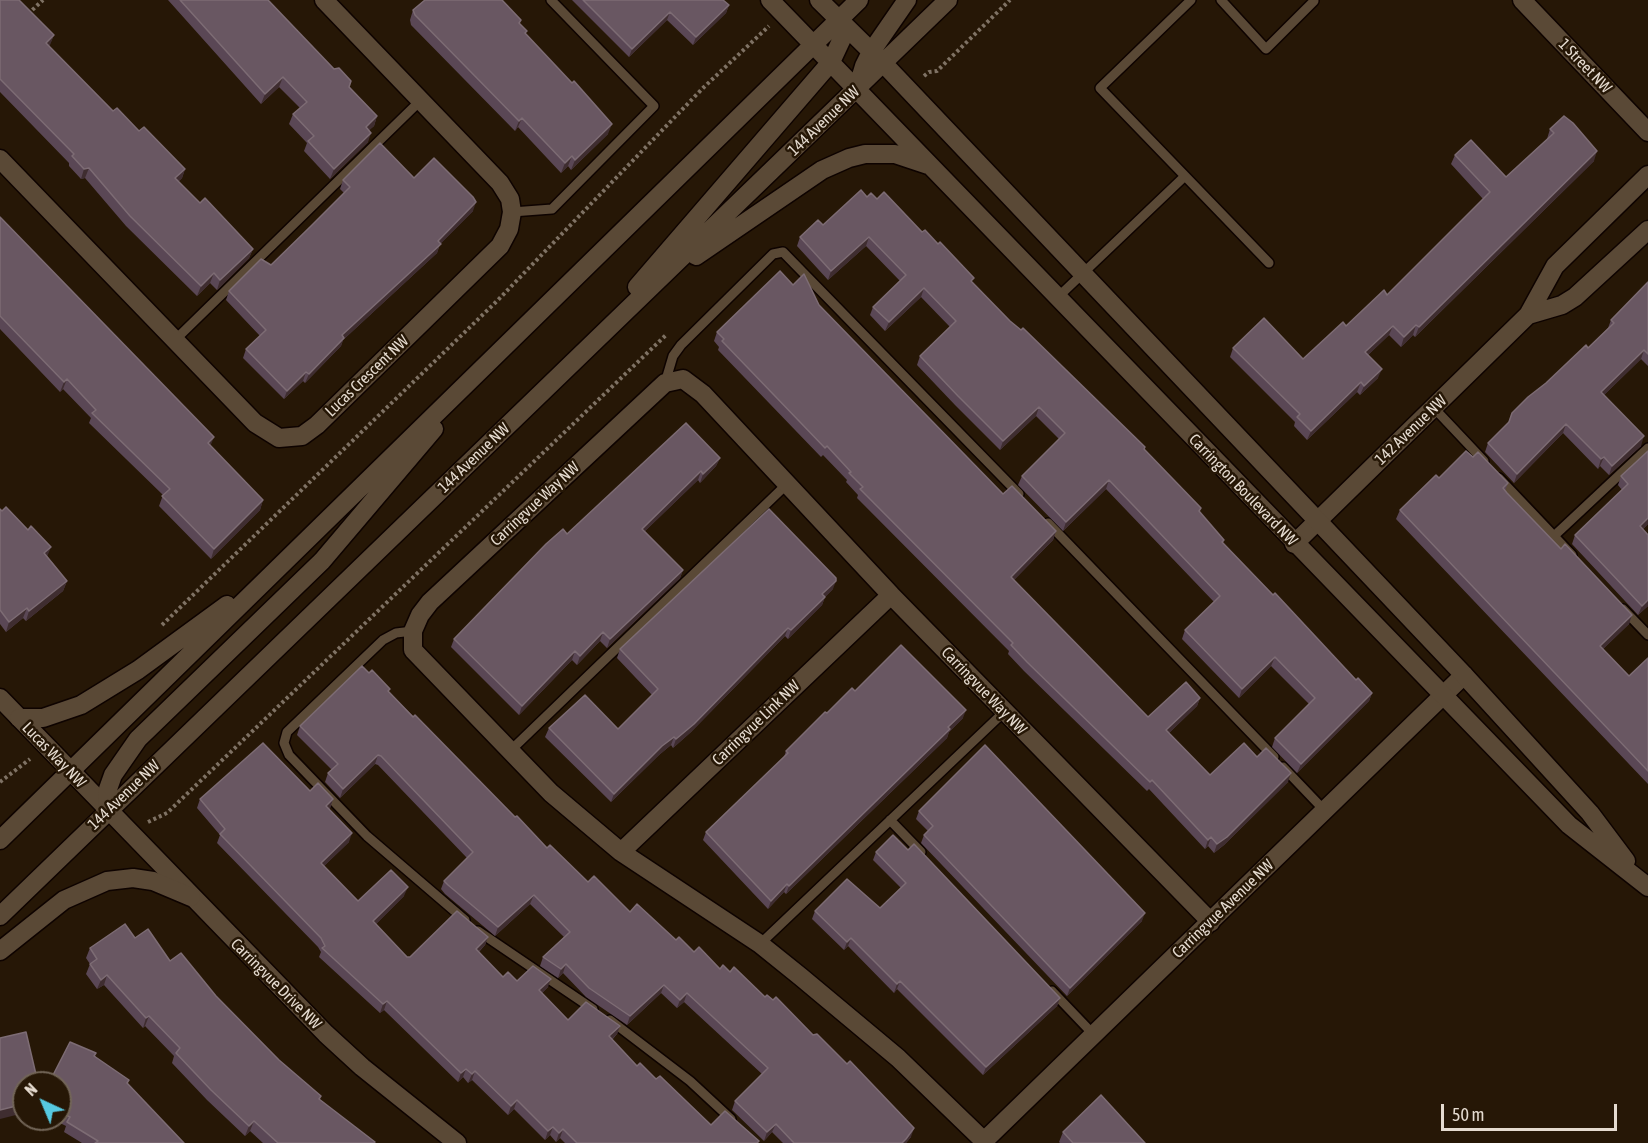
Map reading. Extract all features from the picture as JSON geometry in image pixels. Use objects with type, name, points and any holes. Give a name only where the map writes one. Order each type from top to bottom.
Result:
[{"type":"street","points":[[324,0],[500,183],[510,199],[512,212]]},
{"type":"street","name":"Carrington Boulevard NW","points":[[770,0],[934,167],[1294,544],[1569,825],[1644,883]]},
{"type":"street","name":"Carrington Boulevard NW","points":[[819,0],[878,58],[1464,675],[1590,813],[1644,883]]},
{"type":"street","points":[[0,840],[859,0]]},
{"type":"street","points":[[878,58],[907,0]]},
{"type":"street","name":"144 Avenue NW","points":[[0,916],[857,89],[878,58],[948,0]]},
{"type":"street","name":"1 Street NW","points":[[1522,0],[1648,132]]},
{"type":"street","points":[[563,372],[831,62],[846,30],[838,20]]},
{"type":"street","points":[[652,286],[822,170],[849,158],[865,154],[895,154],[934,167]]},
{"type":"street","name":"Lucas Crescent NW","points":[[0,159],[255,423],[279,438],[302,436],[317,425],[500,246],[509,229],[512,212]]},
{"type":"street","name":"142 Avenue NW","points":[[1294,544],[1528,315],[1554,266],[1648,175]]},
{"type":"street","name":"142 Avenue NW","points":[[1528,315],[1562,305],[1575,297],[1648,230]]},
{"type":"street","points":[[107,811],[108,789],[113,774],[138,739],[322,561],[404,467],[480,371]]},
{"type":"street","name":"Carringvue Way NW","points":[[413,631],[420,615],[430,602],[665,382],[683,379],[695,386],[891,595],[1211,922]]},
{"type":"street","points":[[19,718],[43,718],[63,713],[87,702],[138,670],[278,569]]},
{"type":"street","name":"Carringvue Link NW","points":[[621,852],[891,595]]},
{"type":"street","points":[[413,631],[411,642],[418,657],[508,752],[559,801],[621,852],[760,944],[898,1058],[984,1142]]},
{"type":"street","name":"Carringvue Avenue NW","points":[[984,1142],[1464,675]]},
{"type":"street","name":"Lucas Way NW","points":[[0,698],[107,811]]},
{"type":"street","name":"Carringvue Drive NW","points":[[107,811],[326,1034],[379,1081],[457,1143]]},
{"type":"street","points":[[0,951],[64,900],[93,885],[107,881],[133,878],[153,880],[191,897]]},
{"type":"lane","points":[[512,212],[552,209],[654,106],[551,0]]},
{"type":"lane","points":[[1191,0],[1100,88],[1269,263]]},
{"type":"lane","points":[[1221,0],[1266,49],[1314,0]]},
{"type":"lane","points":[[175,340],[420,101]]},
{"type":"lane","points":[[1058,297],[1185,176]]},
{"type":"lane","points":[[665,382],[673,356],[681,345],[772,254],[783,252],[1029,504]]},
{"type":"lane","points":[[1434,408],[1578,560]]},
{"type":"lane","points":[[1554,536],[1648,448]]},
{"type":"lane","points":[[508,752],[788,484]]},
{"type":"lane","points":[[1037,512],[1325,811]]},
{"type":"lane","points":[[1617,602],[1648,635]]},
{"type":"lane","points":[[413,631],[396,633],[383,640],[287,732],[284,743],[289,755],[367,836],[485,937],[639,1041],[690,1081],[741,1128]]},
{"type":"lane","points":[[760,944],[1004,712]]},
{"type":"lane","points":[[890,820],[931,863]]},
{"type":"lane","points":[[1045,983],[1094,1035]]},
{"type":"path","points":[[26,17],[43,0]]},
{"type":"path","points":[[929,72],[937,71],[1010,0]]},
{"type":"path","points":[[160,627],[498,300],[703,88],[769,26]]},
{"type":"path","points":[[133,837],[154,817],[166,813],[670,331]]},
{"type":"path","points":[[0,782],[46,747]]},
{"type":"building","points":[[0,0],[19,0],[54,35],[46,43],[113,111],[117,108],[139,131],[144,127],[185,169],[175,178],[200,203],[205,198],[253,249],[220,280],[214,273],[201,286],[130,216],[89,168],[84,169],[72,156],[74,154],[0,79]]},
{"type":"building","points":[[180,0],[268,0],[334,69],[339,68],[351,81],[349,87],[377,116],[366,127],[371,133],[334,169],[308,141],[314,136],[293,114],[307,102],[283,77],[265,94]]},
{"type":"building","points":[[425,0],[502,0],[521,20],[519,23],[527,31],[525,33],[572,83],[574,81],[612,124],[575,160],[572,156],[565,163],[522,118],[519,121],[415,15],[413,10]]},
{"type":"building","points":[[583,0],[723,0],[729,5],[696,37],[670,12],[632,49]]},
{"type":"building","points":[[1564,116],[1597,151],[1419,327],[1416,325],[1404,337],[1393,326],[1365,352],[1382,369],[1364,386],[1361,382],[1311,431],[1297,417],[1300,414],[1233,348],[1264,318],[1303,359],[1343,322],[1346,326],[1384,290],[1387,295],[1490,192],[1455,155],[1471,140],[1506,177],[1554,133],[1550,129]]},
{"type":"building","points":[[380,143],[414,178],[434,158],[476,202],[438,241],[441,244],[342,335],[344,338],[309,374],[306,372],[287,391],[246,349],[266,330],[229,291],[261,259],[271,265],[311,226],[350,187],[343,180]]},
{"type":"building","points":[[861,190],[867,197],[871,193],[877,199],[884,192],[922,232],[925,230],[938,244],[940,242],[974,278],[971,281],[1010,321],[1021,330],[1023,328],[1145,447],[1144,449],[1201,508],[1199,511],[1224,540],[1222,542],[1273,595],[1275,593],[1356,680],[1358,678],[1372,693],[1301,764],[1275,738],[1315,698],[1275,657],[1242,689],[1185,630],[1220,596],[1109,480],[1066,522],[1022,476],[1065,433],[1039,407],[1003,441],[958,396],[920,356],[956,321],[924,288],[889,322],[873,307],[906,275],[869,237],[831,271],[800,237],[818,220],[823,225]]},
{"type":"building","points":[[0,217],[214,437],[208,443],[263,500],[214,549],[162,496],[170,489],[92,413],[96,410],[67,379],[64,382],[0,316]]},
{"type":"building","points":[[780,271],[793,285],[804,274],[819,305],[1003,494],[1012,486],[1056,531],[1011,577],[1148,717],[1186,682],[1200,698],[1166,730],[1210,775],[1244,743],[1257,757],[1266,748],[1291,773],[1227,837],[1217,844],[1211,837],[1208,840],[1152,780],[1150,782],[1027,662],[1011,645],[1013,643],[860,489],[863,487],[827,446],[825,448],[722,341],[724,339],[717,332]]},
{"type":"building","points":[[1648,282],[1648,354],[1644,350],[1601,392],[1644,436],[1612,466],[1604,457],[1601,459],[1566,424],[1517,474],[1488,443],[1509,422],[1512,413],[1528,397],[1586,345],[1588,348],[1614,323],[1611,320]]},
{"type":"building","points":[[686,423],[720,458],[703,474],[701,471],[642,529],[683,570],[610,639],[603,632],[580,656],[575,651],[522,706],[454,639],[546,544],[563,529],[567,534]]},
{"type":"building","points":[[1466,451],[1473,457],[1478,452],[1508,483],[1503,488],[1507,493],[1561,549],[1565,544],[1632,615],[1600,646],[1629,676],[1648,658],[1648,771],[1400,510],[1436,475],[1439,478]]},
{"type":"building","points":[[1648,451],[1648,518],[1640,526],[1648,535],[1648,600],[1642,606],[1575,535],[1628,484],[1621,476]]},
{"type":"building","points":[[6,507],[28,530],[31,526],[51,547],[44,553],[67,581],[29,611],[27,608],[9,622],[0,610],[0,509],[2,511]]},
{"type":"building","points":[[769,509],[836,578],[836,581],[822,594],[825,597],[791,630],[788,628],[694,724],[676,739],[674,737],[662,746],[614,794],[549,728],[585,695],[618,729],[658,689],[620,649]]},
{"type":"building","points":[[901,645],[966,710],[948,727],[950,729],[771,901],[706,832],[788,753],[786,751],[825,712],[827,713],[852,688],[855,691]]},
{"type":"building","points":[[362,666],[369,673],[372,670],[413,717],[415,715],[547,848],[550,845],[588,882],[594,876],[630,912],[637,904],[676,940],[679,937],[694,952],[699,947],[720,969],[723,965],[730,972],[734,967],[765,997],[767,995],[773,1000],[776,997],[813,1035],[817,1034],[847,1064],[850,1061],[914,1128],[906,1139],[902,1143],[794,1143],[776,1124],[767,1132],[735,1101],[768,1068],[687,993],[680,1000],[664,985],[630,1016],[589,988],[566,964],[561,969],[543,957],[570,932],[534,895],[498,927],[448,885],[444,881],[473,852],[381,756],[378,755],[343,789],[328,773],[338,764],[300,726]]},
{"type":"building","points":[[263,743],[310,791],[318,783],[333,799],[326,806],[352,833],[321,863],[358,901],[391,870],[408,887],[373,921],[407,957],[410,957],[457,911],[488,937],[476,949],[503,977],[508,972],[517,981],[533,966],[551,979],[539,990],[568,1020],[586,1002],[620,1026],[609,1036],[637,1066],[640,1063],[656,1079],[660,1076],[711,1125],[725,1111],[759,1141],[757,1143],[577,1143],[563,1129],[559,1133],[553,1127],[548,1131],[517,1100],[511,1106],[475,1071],[472,1074],[466,1069],[461,1073],[387,1001],[383,1004],[322,948],[325,946],[321,938],[220,834],[225,829],[200,799]]},
{"type":"building","points":[[985,745],[1145,913],[1070,988],[924,835],[933,826],[919,811]]},
{"type":"building","points":[[893,835],[908,850],[914,844],[1060,998],[986,1067],[900,981],[897,984],[851,938],[847,942],[815,911],[847,879],[880,908],[906,883],[876,852]]},
{"type":"building","points":[[125,924],[135,938],[148,929],[170,961],[181,953],[216,996],[279,1060],[321,1096],[319,1099],[375,1142],[278,1143],[254,1121],[249,1126],[176,1053],[180,1048],[149,1016],[146,1018],[107,975],[101,980],[90,964],[97,959],[90,948]]},
{"type":"building","points":[[26,1032],[35,1071],[12,1071],[12,1107],[0,1110],[0,1038]]},
{"type":"building","points":[[70,1042],[96,1053],[94,1056],[129,1080],[127,1083],[184,1143],[95,1143],[98,1141],[72,1125],[72,1071],[55,1071]]},
{"type":"building","points":[[1101,1095],[1145,1143],[1073,1143],[1063,1132]]}]
